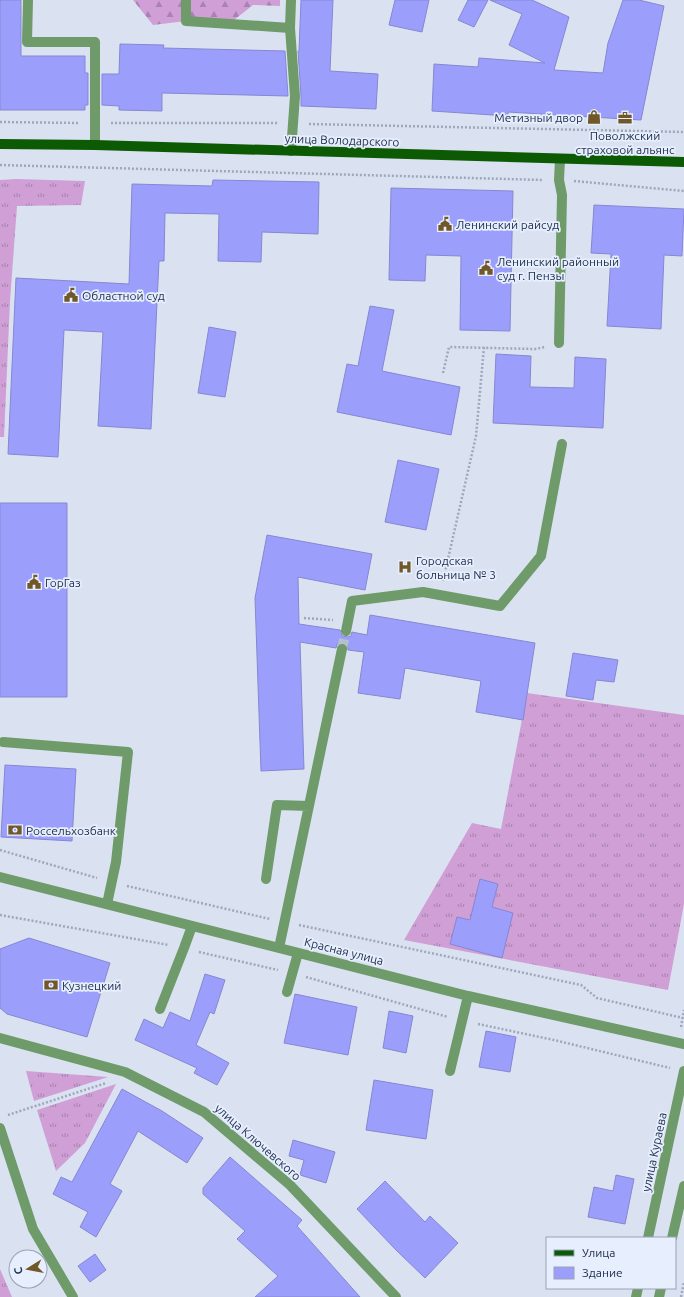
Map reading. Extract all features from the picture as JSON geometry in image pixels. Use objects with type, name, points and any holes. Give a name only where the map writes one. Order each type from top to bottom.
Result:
[{"type":"main road","name":"улица Володарского","points":[[0,144],[95,145],[684,162]]},
{"type":"street","points":[[28,0],[28,42],[95,42],[95,145]]},
{"type":"street","points":[[186,0],[186,21],[290,28]]},
{"type":"street","points":[[291,0],[290,28],[295,96],[291,151]]},
{"type":"street","points":[[559,343],[562,195],[559,180],[560,159]]},
{"type":"street","points":[[346,626],[352,601],[423,592],[500,606],[541,556],[562,444]]},
{"type":"street","points":[[279,948],[342,649]]},
{"type":"street","points":[[3,742],[128,752],[116,862],[107,904]]},
{"type":"street","points":[[266,879],[277,805],[308,806]]},
{"type":"street","name":"Красная улица","points":[[0,877],[468,996],[684,1044]]},
{"type":"street","points":[[160,1009],[192,926]]},
{"type":"street","points":[[287,992],[298,953]]},
{"type":"street","points":[[450,1071],[468,996]]},
{"type":"street","name":"улица Ключевского","points":[[0,1038],[125,1072],[204,1112],[290,1185],[396,1297]]},
{"type":"street","name":"улица Кураева","points":[[648,1237],[684,1071]]},
{"type":"street","points":[[0,1128],[33,1229],[73,1297]]},
{"type":"street","points":[[672,1237],[684,1186]]},
{"type":"path","points":[[0,122],[292,123],[684,132]]},
{"type":"path","points":[[0,165],[559,180],[684,191]]},
{"type":"path","points":[[443,373],[449,347],[535,349],[559,343]]},
{"type":"path","points":[[440,596],[476,436],[484,348]]},
{"type":"path","points":[[304,618],[346,626]]},
{"type":"path","points":[[0,850],[111,882],[284,922],[581,984],[597,998],[683,1018]]},
{"type":"path","points":[[0,915],[184,948],[292,973],[463,1021],[554,1040],[673,1068]]},
{"type":"path","points":[[7,1116],[111,1082]]},
{"type":"path","points":[[680,1297],[684,1282]]},
{"type":"green space","points":[[133,0],[280,0],[280,6],[253,5],[229,24],[186,21],[153,25]]},
{"type":"green space","points":[[0,180],[85,181],[81,205],[17,206],[10,301],[4,437],[0,437]]},
{"type":"green space","points":[[527,693],[684,715],[684,904],[668,990],[404,940],[472,823],[501,829]]},
{"type":"green space","points":[[26,1071],[108,1077],[34,1101]]},
{"type":"green space","points":[[116,1084],[85,1143],[56,1171],[37,1110]]},
{"type":"green space","points":[[0,1269],[12,1297],[0,1297]]},
{"type":"building","points":[[0,0],[21,0],[21,56],[85,56],[85,73],[88,73],[88,105],[85,105],[85,110],[0,110]]},
{"type":"building","points":[[301,0],[333,0],[330,71],[378,74],[376,109],[301,106],[298,51]]},
{"type":"building","points":[[395,0],[429,0],[422,32],[389,25]]},
{"type":"building","points":[[468,0],[488,0],[474,27],[458,20]]},
{"type":"building","points":[[490,0],[532,0],[569,17],[554,70],[603,73],[608,43],[623,0],[639,0],[664,6],[641,120],[508,112],[508,116],[432,111],[434,64],[478,67],[479,58],[545,63],[509,45],[522,14]]},
{"type":"building","points":[[120,44],[164,45],[163,48],[285,51],[288,96],[162,93],[162,111],[119,110],[119,106],[102,105],[102,74],[119,74]]},
{"type":"building","points":[[213,180],[319,182],[318,234],[262,232],[261,262],[218,261],[219,214],[165,213],[164,261],[159,261],[151,429],[98,426],[103,332],[64,330],[58,457],[8,454],[16,278],[129,284],[132,184],[212,186]]},
{"type":"building","name":"Ленинский районный суд г. Пензы","points":[[391,188],[513,191],[510,331],[460,330],[461,256],[426,255],[425,281],[389,280]]},
{"type":"building","points":[[594,205],[684,209],[682,256],[664,255],[661,329],[607,326],[611,254],[591,253]]},
{"type":"building","points":[[370,306],[394,310],[382,371],[460,387],[451,435],[337,412],[347,364],[358,366]]},
{"type":"building","points":[[209,327],[236,332],[225,397],[198,393]]},
{"type":"building","points":[[496,354],[531,356],[530,387],[574,388],[575,357],[606,359],[603,428],[493,423]]},
{"type":"building","points":[[398,460],[439,469],[426,530],[385,522]]},
{"type":"building","name":"ГорГаз","points":[[0,503],[67,503],[67,697],[0,697]]},
{"type":"building","points":[[267,535],[372,554],[365,590],[298,577],[299,624],[340,630],[342,636],[348,637],[351,636],[352,632],[367,635],[370,615],[535,643],[523,720],[476,712],[481,681],[405,668],[400,699],[358,693],[364,652],[348,650],[347,644],[343,643],[337,644],[336,648],[300,642],[304,769],[261,771],[255,598]]},
{"type":"building","points":[[573,653],[618,660],[614,682],[596,680],[593,700],[566,696]]},
{"type":"building","points":[[5,765],[76,769],[72,841],[1,837]]},
{"type":"building","points":[[480,879],[498,884],[492,907],[513,913],[502,958],[450,944],[457,917],[470,920]]},
{"type":"building","name":"Кузнецкий","points":[[29,938],[110,963],[87,1037],[7,1014],[0,1008],[0,949]]},
{"type":"building","points":[[205,974],[225,980],[214,1014],[210,1012],[196,1045],[229,1063],[217,1085],[194,1073],[197,1068],[135,1040],[144,1019],[163,1028],[170,1012],[190,1021]]},
{"type":"building","points":[[295,994],[357,1007],[348,1055],[284,1043]]},
{"type":"building","points":[[389,1011],[413,1016],[406,1053],[383,1048]]},
{"type":"building","points":[[486,1031],[516,1037],[510,1072],[479,1067]]},
{"type":"building","points":[[374,1080],[433,1090],[426,1139],[366,1130]]},
{"type":"building","points":[[122,1089],[162,1111],[203,1138],[187,1163],[138,1131],[110,1184],[122,1191],[96,1237],[80,1227],[88,1212],[53,1194],[61,1177],[72,1182]]},
{"type":"building","points":[[293,1140],[335,1152],[326,1183],[300,1175],[304,1160],[289,1156]]},
{"type":"building","points":[[230,1157],[302,1220],[297,1226],[360,1297],[255,1297],[278,1276],[237,1239],[245,1231],[203,1194],[203,1188]]},
{"type":"building","points":[[616,1175],[634,1179],[625,1224],[588,1217],[594,1187],[613,1191]]},
{"type":"building","points":[[385,1181],[425,1222],[430,1216],[458,1243],[425,1278],[357,1209]]},
{"type":"building","points":[[95,1254],[106,1270],[90,1282],[78,1266]]},
{"type":"tunnel","points":[[342,649],[346,631]]},
{"type":"place","name":"Метизный двор","points":[[594,117]]},
{"type":"place","name":"Поволжский страховой альянс","points":[[625,118]]},
{"type":"place","name":"Ленинский райсуд","points":[[445,224]]},
{"type":"place","name":"Ленинский районный суд г. Пензы","points":[[486,268]]},
{"type":"place","name":"Областной суд","points":[[71,295]]},
{"type":"place","name":"Городская больница № 3","points":[[405,567]]},
{"type":"place","name":"ГорГаз","points":[[34,582]]},
{"type":"place","name":"Россельхозбанк","points":[[15,830]]},
{"type":"place","name":"Кузнецкий","points":[[51,985]]}]
